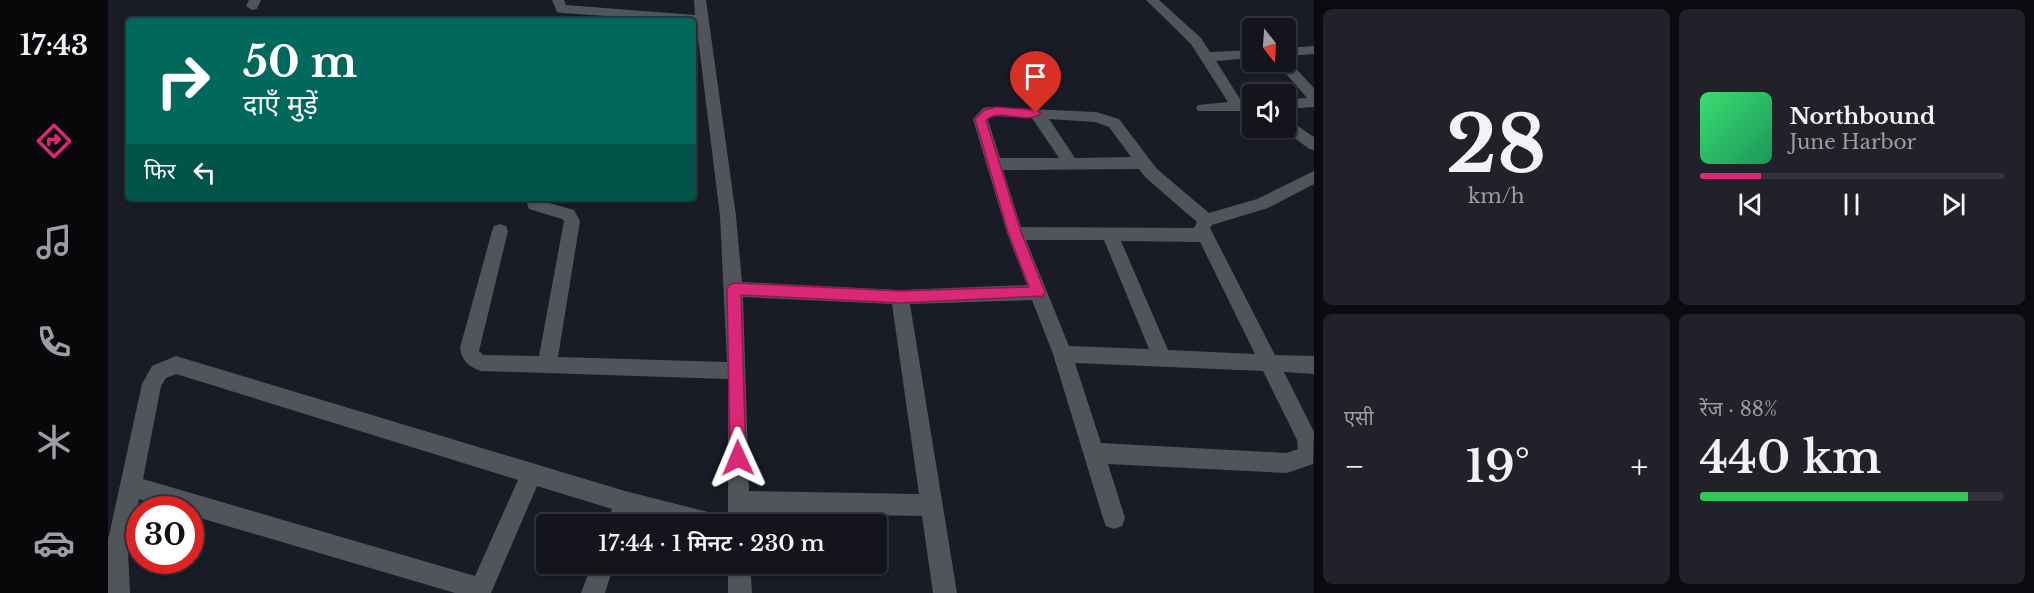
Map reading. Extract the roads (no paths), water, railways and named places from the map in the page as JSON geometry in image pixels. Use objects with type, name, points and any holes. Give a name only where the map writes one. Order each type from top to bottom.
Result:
[{"type":"street","points":[[558,0],[562,9],[688,18]]},
{"type":"street","points":[[700,0],[727,206],[734,289],[739,514]]},
{"type":"street","points":[[1152,0],[1184,28],[1242,102]]},
{"type":"street","points":[[696,19],[702,19]]},
{"type":"street","points":[[1296,51],[1314,50]]},
{"type":"street","points":[[1207,57],[1242,55]]},
{"type":"street","points":[[1292,72],[1314,98]]},
{"type":"street","points":[[1296,103],[1314,102]]},
{"type":"street","points":[[1203,108],[1242,106]]},
{"type":"street","points":[[1094,453],[1287,463],[1306,457],[1309,450],[1307,439],[1205,227],[1143,163],[1110,120],[1096,117],[996,111],[983,115],[980,119],[981,126],[1015,232],[1063,354],[1114,518]]},
{"type":"street","points":[[1036,113],[1059,143],[1070,164]]},
{"type":"street","points":[[1296,131],[1314,145]]},
{"type":"street","points":[[995,164],[1143,163]]},
{"type":"street","points":[[1015,232],[1110,234],[1205,227],[1313,178]]},
{"type":"street","points":[[534,201],[535,205],[568,214],[572,221],[547,366]]},
{"type":"street","points":[[500,231],[469,348],[470,355],[481,363],[736,371]]},
{"type":"street","points":[[1110,234],[1162,359]]},
{"type":"street","points":[[734,289],[900,297],[1038,292]]},
{"type":"street","points":[[900,297],[945,593]]},
{"type":"street","points":[[1063,354],[1314,365]]},
{"type":"street","points":[[118,593],[117,551],[152,384],[159,372],[176,365],[625,502],[672,514]]},
{"type":"street","points":[[130,486],[480,591],[532,473]]},
{"type":"street","points":[[621,514],[625,502]]},
{"type":"street","points":[[739,502],[930,505]]},
{"type":"street","points":[[593,593],[600,574]]},
{"type":"street","points":[[739,574],[740,593]]}]
